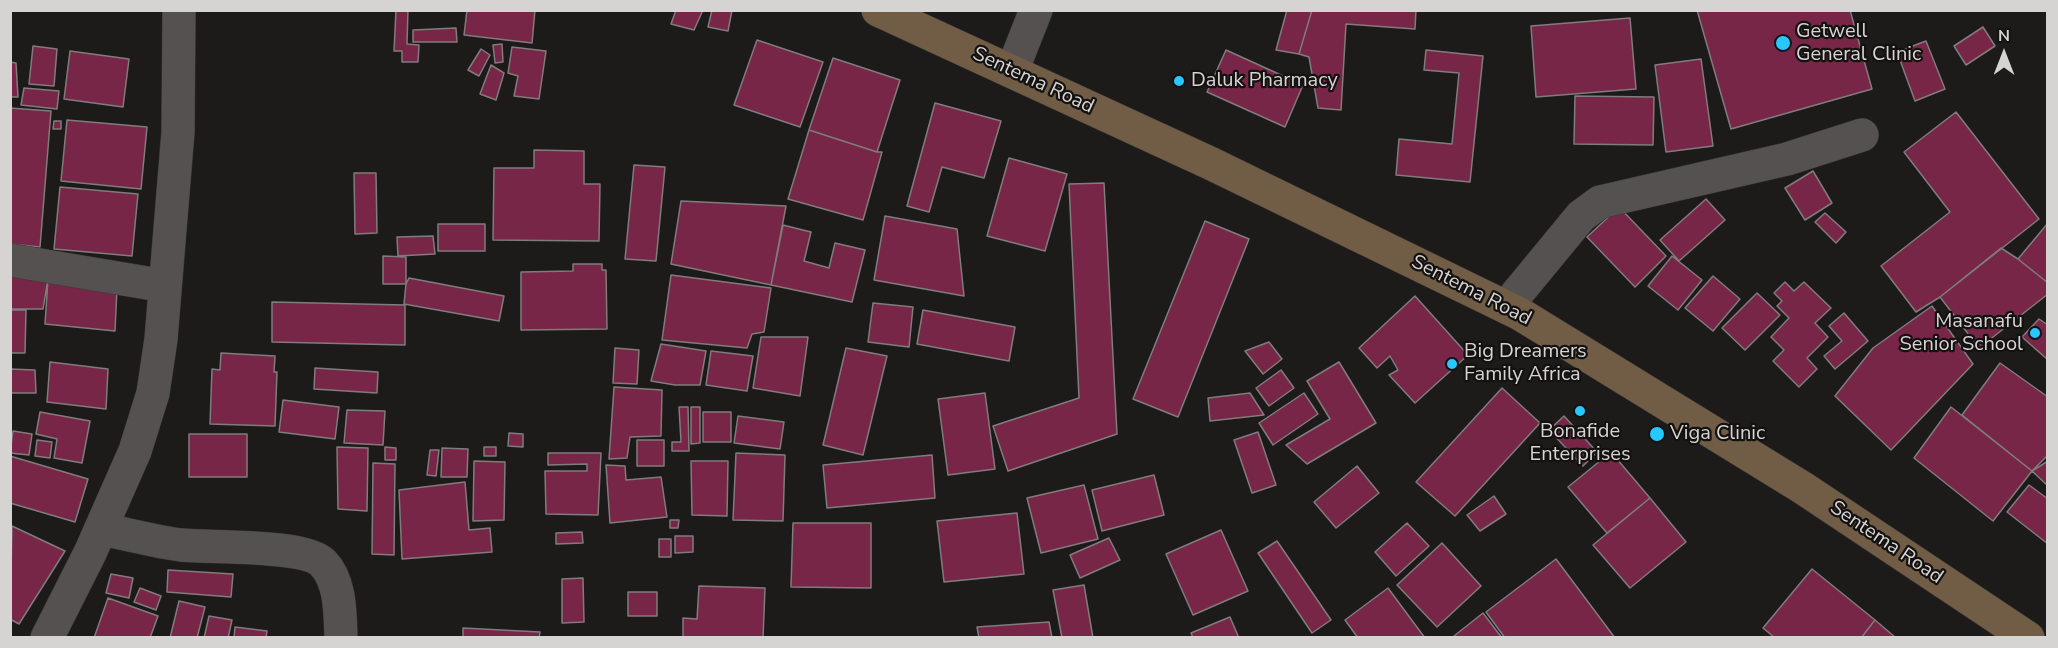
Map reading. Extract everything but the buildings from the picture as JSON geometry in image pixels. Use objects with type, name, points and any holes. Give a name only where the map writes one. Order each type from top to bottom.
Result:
[{"type":"main road","name":"Sentema Road","points":[[878,10],[1212,165],[1506,307],[1803,488],[2010,633]]},
{"type":"street","points":[[47,638],[101,529],[135,451],[153,393],[161,339],[178,132],[179,10]]},
{"type":"street","points":[[1012,71],[1036,10]]},
{"type":"street","points":[[1506,307],[1581,216],[1600,202],[1787,159],[1862,135]]},
{"type":"street","points":[[10,260],[165,286]]},
{"type":"street","points":[[101,529],[181,545],[297,552],[322,561],[333,578],[338,597],[341,638]]},
{"type":"place","name":"Getwell General Clinic","points":[[1783,43]]},
{"type":"place","name":"Daluk Pharmacy","points":[[1179,81]]},
{"type":"place","name":"Masanafu Senior School","points":[[2035,333]]},
{"type":"place","name":"Big Dreamers Family Africa","points":[[1452,364]]},
{"type":"place","name":"Bonafide Enterprises","points":[[1580,411]]},
{"type":"place","name":"Viga Clinic","points":[[1657,434]]}]
